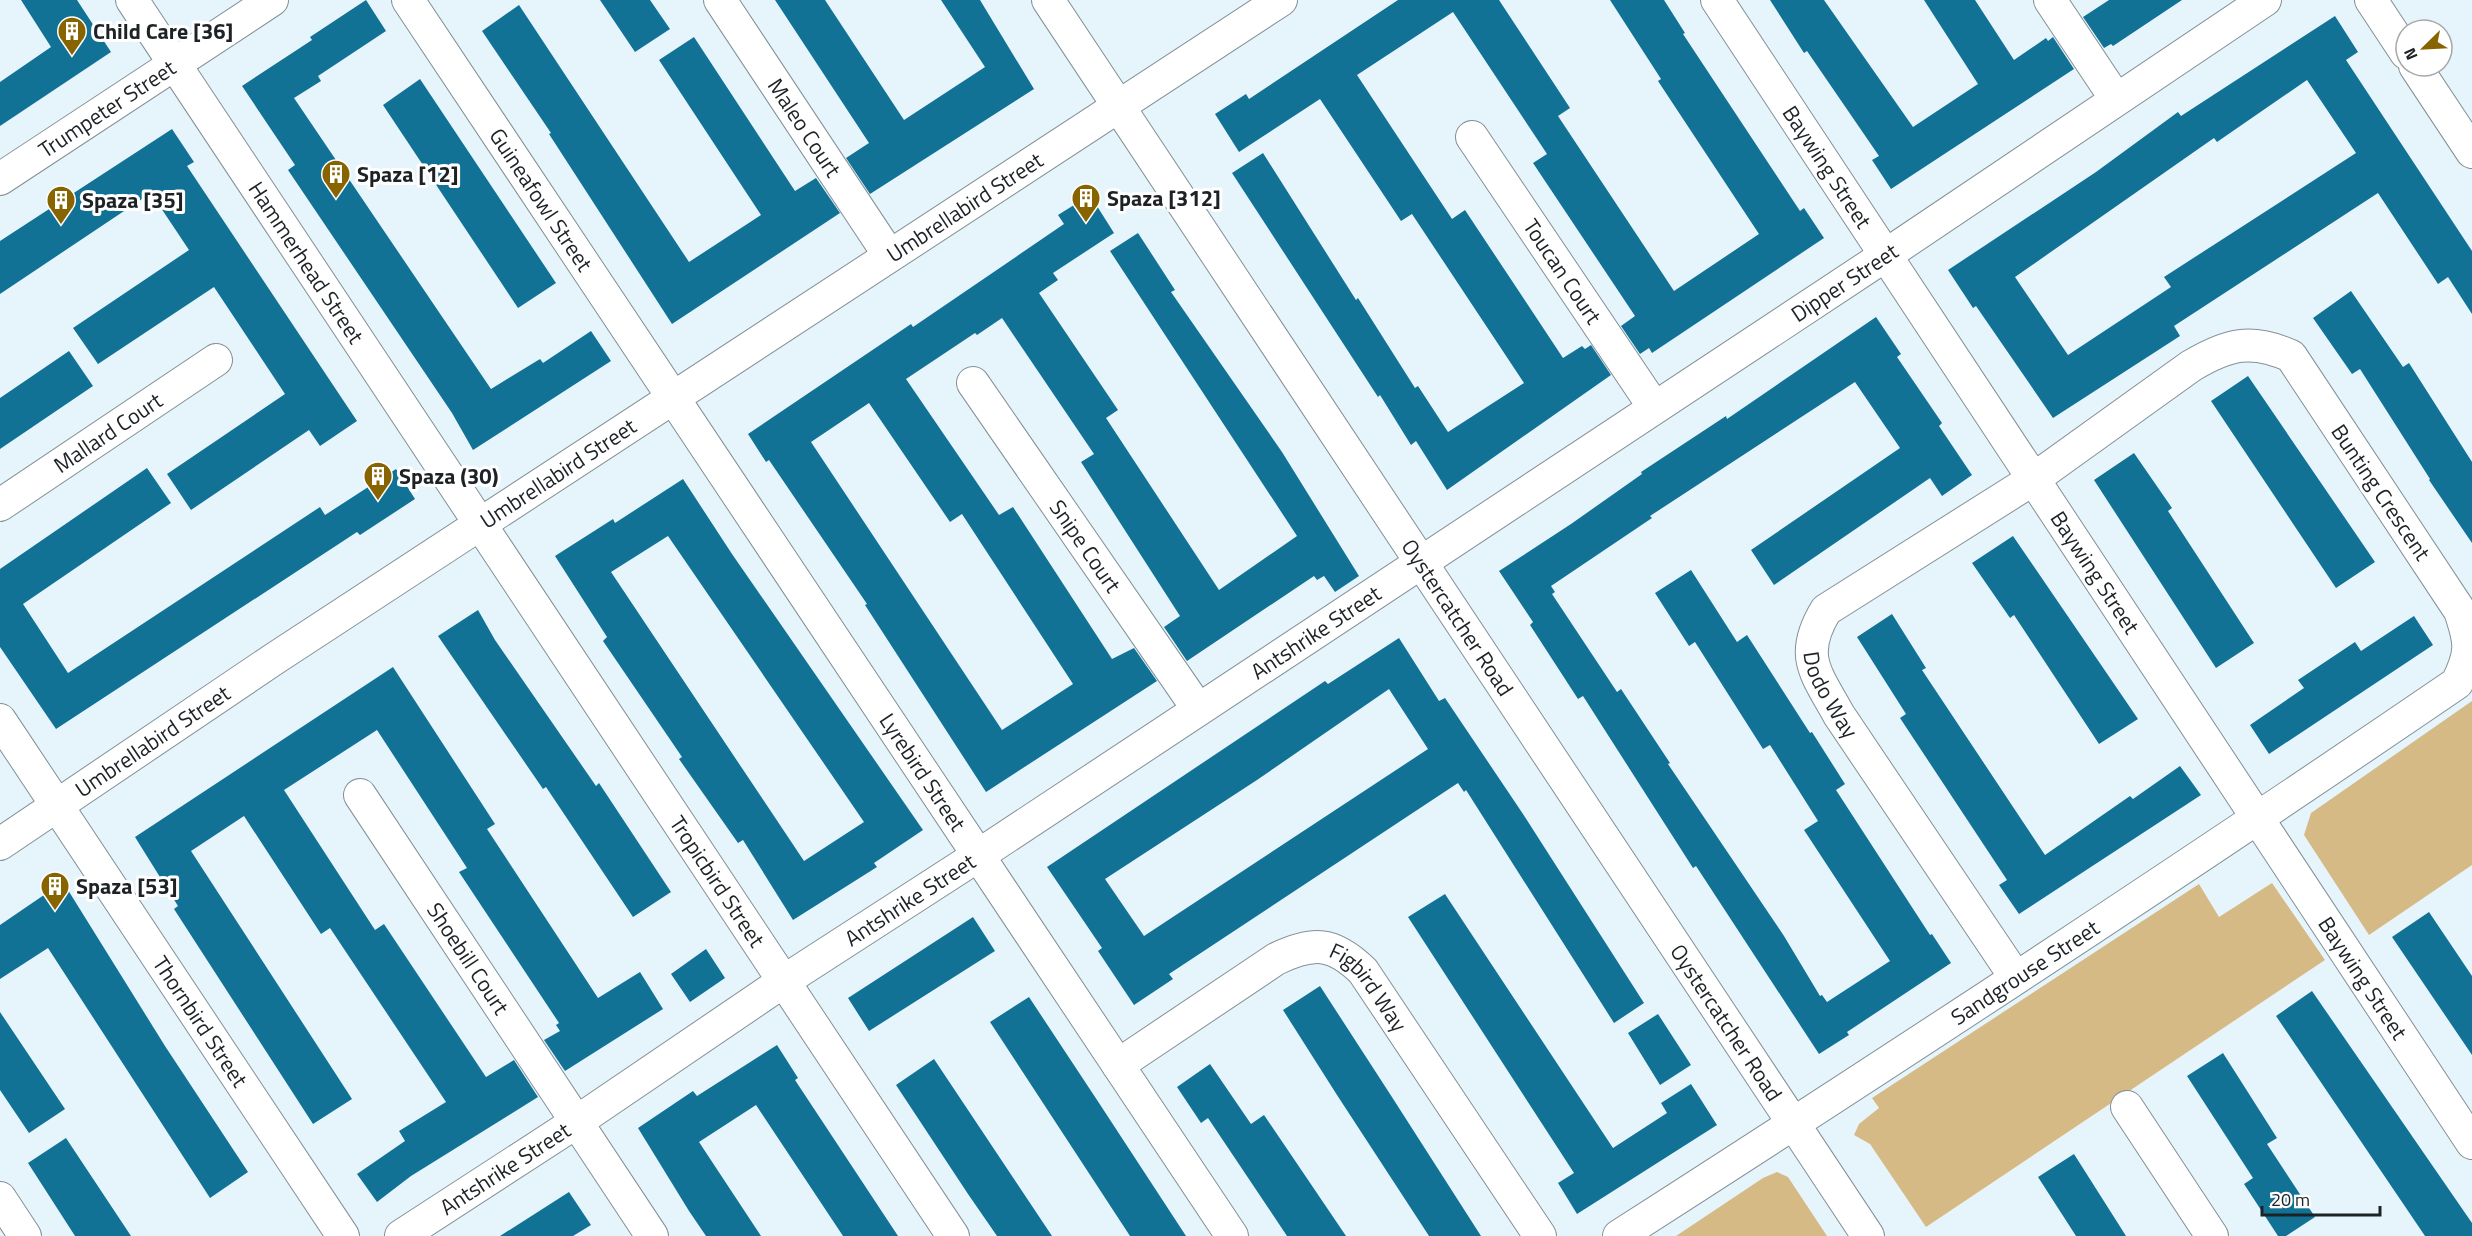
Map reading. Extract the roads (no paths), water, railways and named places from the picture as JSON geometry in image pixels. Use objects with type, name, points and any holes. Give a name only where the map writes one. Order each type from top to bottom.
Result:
[{"type":"street","name":"Hammerhead Street","points":[[132,0],[481,525]]},
{"type":"street","name":"Trumpeter Street","points":[[0,179],[272,0]]},
{"type":"street","name":"Guineafowl Street","points":[[408,0],[675,399]]},
{"type":"street","name":"Maleo Court","points":[[720,0],[889,255]]},
{"type":"street","name":"Oystercatcher Road","points":[[1048,0],[1868,1236]]},
{"type":"street","name":"Umbrellabird Street","points":[[0,844],[274,659],[675,399],[889,255],[1281,0]]},
{"type":"street","name":"Baywing Street","points":[[1717,0],[2035,478],[2257,820],[2472,1143]]},
{"type":"street","points":[[2050,0],[2116,99]]},
{"type":"street","name":"Dipper Street","points":[[1420,562],[1886,255],[2265,0]]},
{"type":"street","points":[[2371,0],[2394,34]]},
{"type":"street","points":[[2423,78],[2472,152]]},
{"type":"street","name":"Toucan Court","points":[[1472,137],[1654,406]]},
{"type":"street","name":"Bunting Crescent","points":[[2035,478],[2191,366],[2219,350],[2242,345],[2267,346],[2291,356],[2460,611],[2470,640],[2468,662],[2457,683],[2257,820]]},
{"type":"street","name":"Mallard Court","points":[[0,505],[216,360]]},
{"type":"street","name":"Snipe Court","points":[[973,383],[1198,709]]},
{"type":"street","name":"Lyrebird Street","points":[[675,399],[1232,1236]]},
{"type":"street","name":"Dodo Way","points":[[2016,978],[1839,715],[1815,671],[1810,656],[1814,630],[1827,610],[2035,478]]},
{"type":"street","name":"Tropicbird Street","points":[[481,525],[953,1236]]},
{"type":"street","name":"Antshrike Street","points":[[401,1236],[1420,562]]},
{"type":"street","name":"Thornbird Street","points":[[0,720],[343,1236]]},
{"type":"street","name":"Shoebill Court","points":[[360,795],[652,1236]]},
{"type":"street","name":"Sandgrouse Street","points":[[1619,1236],[2257,820]]},
{"type":"street","name":"Figbird Way","points":[[1118,1065],[1276,959],[1297,949],[1312,946],[1333,948],[1348,956],[1363,971],[1540,1236]]},
{"type":"street","points":[[2127,1107],[2212,1236]]},
{"type":"street","points":[[0,1198],[25,1236]]},
{"type":"place","name":"Child Care [36]","points":[[72,56]]},
{"type":"place","name":"Spaza [12]","points":[[336,200]]},
{"type":"place","name":"Spaza [312]","points":[[1086,224]]},
{"type":"place","name":"Spaza [35]","points":[[61,226]]},
{"type":"place","name":"Spaza (30)","points":[[378,502]]},
{"type":"place","name":"Spaza [53]","points":[[55,912]]}]
